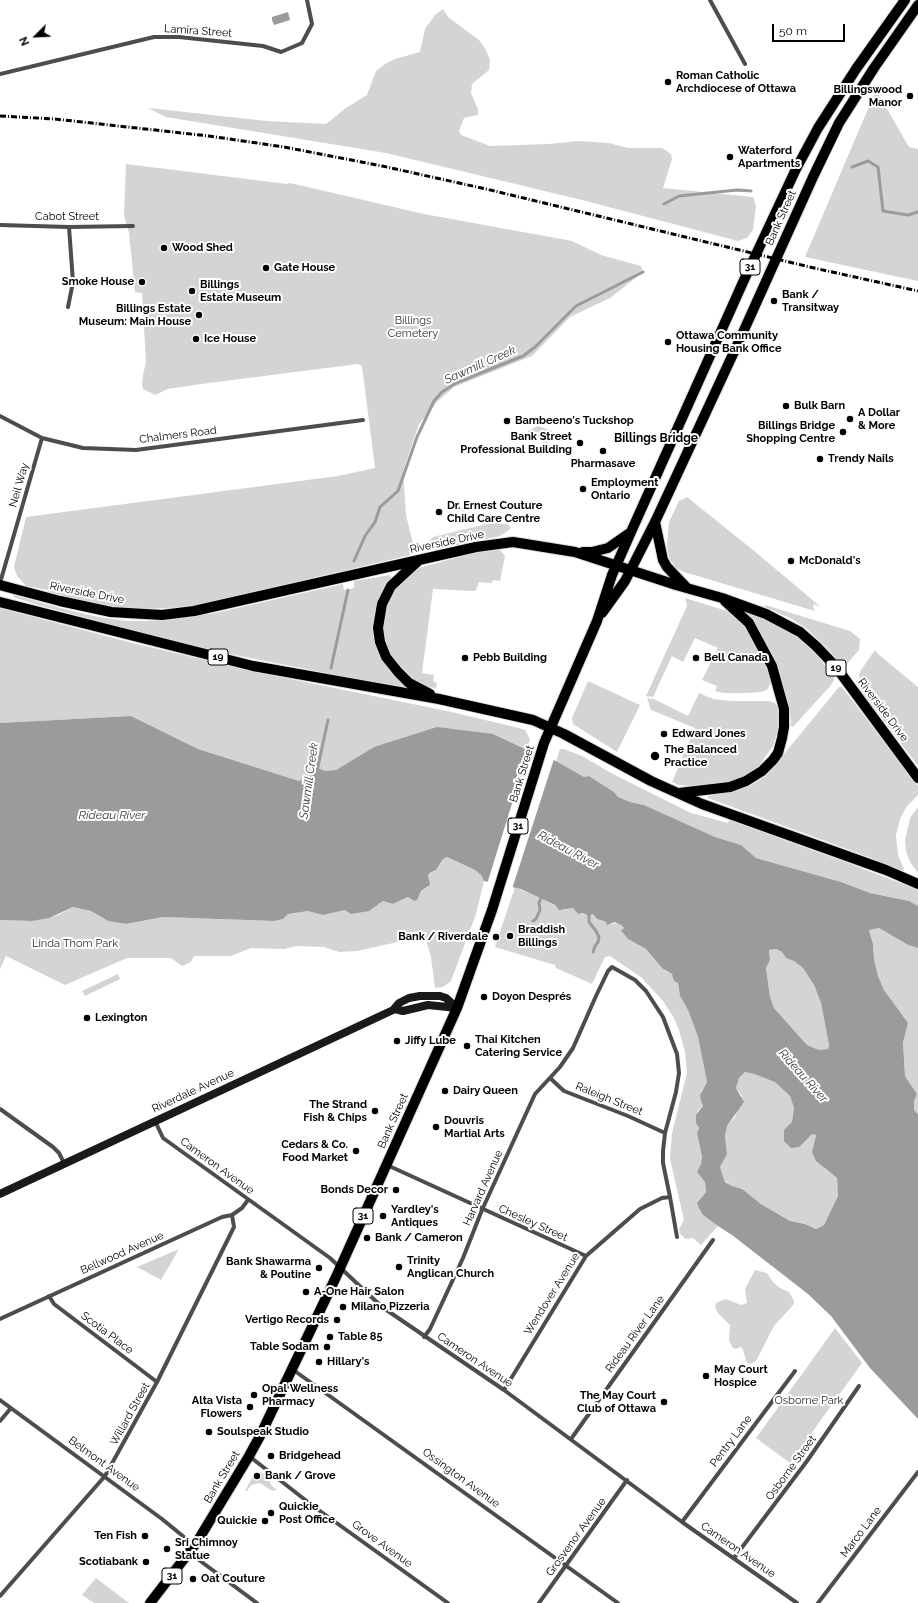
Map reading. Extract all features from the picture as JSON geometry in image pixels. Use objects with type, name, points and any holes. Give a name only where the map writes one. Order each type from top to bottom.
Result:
[{"type":"main road","name":"Bank Street","points":[[150,1603],[192,1548],[249,1456],[340,1268],[457,1008],[492,910],[544,743],[597,621],[616,566],[631,532],[744,280],[796,169],[818,128],[856,68],[905,0]]},
{"type":"main road","name":"Bank Street","points":[[597,621],[631,571],[655,522],[836,130],[874,68],[918,5]]},
{"type":"main road","points":[[655,522],[663,560],[667,567],[687,588]]},
{"type":"main road","points":[[575,552],[592,552],[603,550],[631,532]]},
{"type":"main road","name":"Riverside Drive","points":[[0,584],[60,601],[111,612],[162,616],[194,611],[476,547],[513,542],[575,552],[631,571],[722,598],[766,614],[800,632],[816,646],[836,668],[918,778]]},
{"type":"main road","points":[[418,561],[391,586],[382,604],[378,628],[380,642],[386,657],[409,683],[439,699]]},
{"type":"main road","points":[[677,793],[719,789],[730,787],[746,781],[762,772],[773,760],[778,753],[782,738],[784,727],[784,709],[772,666],[749,623],[722,598]]},
{"type":"main road","name":"19","points":[[0,602],[253,666],[439,699],[533,720],[550,727],[651,781],[702,804],[886,870],[918,884]]},
{"type":"street","name":"Lamira Street","points":[[0,74],[154,37],[179,37],[263,46],[281,52],[302,43],[312,24],[307,0]]},
{"type":"street","points":[[710,0],[744,64]]},
{"type":"street","name":"Cabot Street","points":[[0,225],[69,227],[133,226]]},
{"type":"street","points":[[68,307],[73,282],[69,227]]},
{"type":"street","name":"Chalmers Road","points":[[0,416],[42,438],[83,448],[136,450],[363,420]]},
{"type":"street","name":"Neil Way","points":[[0,584],[42,438]]},
{"type":"street","name":"Harvard Avenue","points":[[424,1336],[430,1329],[534,1094],[550,1078],[573,1048],[608,971],[612,967],[635,980],[646,991],[663,1017],[677,1054],[679,1073],[676,1092],[665,1133]]},
{"type":"street","name":"Riverdale Avenue","points":[[0,1194],[395,1009],[399,1003],[409,998],[434,996],[446,998],[457,1008]]},
{"type":"street","name":"Raleigh Street","points":[[550,1078],[564,1091],[628,1116],[665,1133]]},
{"type":"street","points":[[0,1109],[53,1147],[59,1153],[64,1163]]},
{"type":"street","name":"Cameron Avenue","points":[[155,1121],[163,1138],[330,1258],[382,1308],[504,1390],[682,1522],[797,1603]]},
{"type":"street","points":[[665,1133],[663,1163],[676,1237]]},
{"type":"street","name":"Chesley Street","points":[[387,1165],[482,1210],[586,1256]]},
{"type":"street","name":"Wendover Avenue","points":[[504,1390],[586,1256],[640,1209],[662,1198],[670,1197]]},
{"type":"street","name":"Bellwood Avenue","points":[[0,1319],[222,1217],[232,1215],[242,1208],[248,1200]]},
{"type":"street","name":"Willard Street","points":[[0,1596],[105,1476],[157,1382],[234,1228],[232,1215]]},
{"type":"street","name":"Rideau River Lane","points":[[571,1439],[713,1240]]},
{"type":"street","name":"Scotia Place","points":[[49,1296],[54,1304],[157,1382]]},
{"type":"street","name":"Ossington Avenue","points":[[292,1369],[618,1603]]},
{"type":"street","name":"Pentry Lane","points":[[682,1522],[794,1371]]},
{"type":"street","name":"Osborne Street","points":[[734,1558],[807,1461],[859,1386]]},
{"type":"street","name":"Belmont Avenue","points":[[0,1400],[162,1519],[184,1537],[199,1560],[257,1603]]},
{"type":"street","points":[[0,1421],[11,1408]]},
{"type":"street","name":"Grove Avenue","points":[[249,1456],[313,1506],[448,1603]]},
{"type":"street","name":"Marco Lane","points":[[818,1603],[918,1472]]},
{"type":"street","name":"Grosvenor Avenue","points":[[539,1603],[627,1480]]},
{"type":"green space","points":[[443,9],[448,17],[479,40],[486,50],[490,60],[489,70],[472,84],[471,93],[478,109],[478,115],[464,118],[459,131],[461,135],[490,146],[548,144],[578,141],[609,143],[628,148],[662,148],[671,154],[672,159],[663,188],[753,197],[756,206],[753,230],[747,238],[738,241],[582,200],[386,153],[166,117],[148,108],[267,121],[326,124],[346,108],[367,95],[376,71],[385,64],[395,59],[420,52],[425,29],[435,15]]},
{"type":"green space","points":[[876,90],[909,147],[918,149],[918,281],[805,257]]},
{"type":"green space","name":"Billings Estate Museum","points":[[126,164],[287,184],[290,183],[424,214],[572,241],[601,255],[641,266],[643,272],[610,298],[570,317],[532,356],[454,387],[438,401],[419,424],[403,471],[406,515],[414,548],[411,555],[197,605],[139,609],[121,608],[83,601],[49,592],[48,590],[26,586],[17,576],[14,567],[26,517],[338,476],[375,468],[362,366],[358,364],[168,389],[155,395],[143,389],[143,375],[146,362],[142,293],[135,292],[129,233],[124,216]]},
{"type":"green space","points":[[538,426],[552,431],[547,444],[540,440],[540,438],[528,434],[528,431]]},
{"type":"green space","points":[[687,497],[821,607],[814,604],[813,607],[815,611],[684,572],[672,566],[674,564],[670,560],[667,547],[669,522],[679,501]]},
{"type":"green space","points":[[491,523],[506,524],[511,527],[500,536],[435,550],[431,549],[429,542],[433,537]]},
{"type":"green space","points":[[499,549],[505,556],[500,581],[493,580],[492,583],[479,582],[476,590],[474,591],[433,589],[422,673],[434,675],[433,681],[437,683],[436,688],[426,687],[416,683],[405,675],[391,657],[384,641],[383,630],[387,604],[391,594],[410,574],[419,568],[466,555]]},
{"type":"green space","points":[[390,575],[391,577],[377,606],[374,629],[385,663],[395,677],[413,690],[199,648],[13,597],[14,595],[98,617],[127,621],[155,621],[215,613],[343,584],[344,590],[348,590],[354,588],[354,581]]},
{"type":"green space","points":[[685,598],[727,611],[745,624],[766,664],[771,677],[771,683],[767,690],[746,693],[723,693],[715,691],[717,686],[702,680],[718,648],[695,638],[683,662],[672,656],[653,697],[646,696],[687,606]]},
{"type":"green space","points":[[765,605],[850,631],[860,639],[859,650],[844,666],[839,663],[827,648],[807,629],[792,619],[765,607]]},
{"type":"green space","points":[[0,608],[132,643],[266,674],[447,711],[519,728],[525,730],[530,739],[527,750],[493,734],[374,747],[336,770],[325,771],[318,768],[310,776],[299,781],[198,749],[131,716],[0,723]]},
{"type":"green space","points":[[749,613],[767,620],[795,635],[812,650],[834,676],[834,680],[831,685],[793,727],[790,725],[790,714],[781,678],[772,655],[748,615]]},
{"type":"green space","points":[[875,650],[918,687],[918,766],[859,688],[857,682],[860,679],[859,675],[861,670]]},
{"type":"green space","points":[[588,681],[640,705],[617,752],[573,724],[572,718]]},
{"type":"green space","points":[[839,687],[842,687],[918,786],[918,795],[907,806],[900,819],[896,835],[898,855],[904,869],[903,871],[708,798],[708,796],[750,786],[766,776]]},
{"type":"green space","points":[[699,693],[713,699],[731,701],[769,701],[775,703],[779,709],[779,727],[773,746],[759,766],[748,774],[725,784],[690,786],[679,785],[672,782],[695,728],[651,710],[647,698],[654,699],[688,716]]},
{"type":"green space","points":[[560,749],[564,749],[582,756],[611,773],[691,813],[728,823],[729,820],[918,890],[918,906],[909,901],[870,893],[841,882],[756,858],[741,845],[715,837],[644,805],[617,797],[614,792],[589,776],[584,777],[556,761]]},
{"type":"green space","points":[[918,807],[918,873],[910,862],[906,851],[905,840],[910,818]]},
{"type":"green space","name":"Linda Thom Park","points":[[447,857],[475,870],[481,875],[484,881],[476,914],[451,981],[443,987],[435,988],[431,957],[425,936],[415,933],[407,940],[357,951],[339,952],[324,947],[296,946],[284,949],[251,948],[231,956],[194,956],[191,962],[182,966],[171,958],[127,958],[65,985],[6,956],[0,969],[0,920],[32,921],[58,915],[73,907],[91,911],[108,921],[126,924],[163,917],[275,921],[283,919],[288,914],[308,911],[323,915],[345,910],[369,911],[383,901],[393,904],[408,897],[414,901],[421,891],[428,887],[428,876],[431,872],[436,870],[443,859]]},
{"type":"green space","points":[[515,887],[543,899],[563,910],[573,908],[578,914],[583,913],[589,916],[593,914],[597,919],[610,924],[617,923],[621,925],[624,928],[622,931],[623,933],[628,939],[646,949],[665,971],[672,974],[678,983],[680,996],[688,1010],[698,1037],[707,1082],[701,1092],[703,1106],[698,1111],[696,1123],[699,1128],[697,1133],[702,1157],[701,1164],[697,1172],[705,1182],[706,1192],[700,1199],[703,1215],[718,1226],[701,1245],[693,1238],[686,1239],[680,1234],[679,1229],[684,1220],[670,1159],[672,1133],[687,1073],[685,1052],[674,1018],[663,1001],[642,978],[610,956],[605,957],[592,984],[556,968],[555,965],[495,947]]},
{"type":"green space","points":[[879,928],[908,945],[918,948],[918,1114],[914,1110],[914,1101],[917,1094],[905,1076],[903,1043],[908,1023],[884,990],[878,976],[874,959],[873,944],[869,929]]},
{"type":"green space","points":[[776,949],[782,952],[786,958],[794,961],[803,968],[814,985],[821,1003],[829,1045],[828,1049],[819,1050],[807,1045],[774,1008],[770,997],[766,968],[770,960],[769,950]]},
{"type":"green space","points":[[118,974],[120,979],[85,996],[82,991]]},
{"type":"green space","points":[[745,1072],[776,1082],[790,1096],[794,1108],[792,1122],[816,1135],[813,1146],[824,1168],[837,1178],[838,1196],[824,1225],[816,1229],[805,1224],[790,1221],[761,1204],[742,1189],[732,1186],[725,1181],[720,1167],[727,1154],[725,1136],[727,1126],[735,1117],[742,1096],[736,1088],[739,1078]]},
{"type":"green space","points":[[179,1249],[161,1280],[137,1267]]},
{"type":"green space","points":[[755,1270],[767,1273],[773,1282],[780,1288],[789,1292],[794,1304],[774,1326],[756,1361],[750,1364],[747,1363],[741,1347],[735,1349],[732,1347],[729,1340],[730,1325],[718,1313],[715,1306],[716,1303],[726,1299],[741,1305],[747,1303],[745,1289]]},
{"type":"green space","name":"Osborne Park","points":[[835,1328],[862,1363],[790,1463],[756,1438]]},
{"type":"green space","points":[[261,1472],[269,1478],[271,1485],[277,1490],[272,1491],[260,1483],[251,1485],[247,1491],[245,1491],[254,1474]]},
{"type":"green space","points":[[96,1578],[129,1603],[94,1603],[82,1595]]},
{"type":"water","points":[[288,12],[290,20],[274,25],[272,17]]},
{"type":"water","name":"Rideau River","points":[[131,716],[198,749],[299,781],[310,776],[318,768],[325,771],[336,770],[374,747],[437,727],[493,734],[527,750],[556,761],[584,777],[589,776],[614,792],[618,797],[630,802],[644,805],[715,837],[741,845],[756,858],[841,882],[870,893],[909,901],[918,906],[918,948],[908,945],[879,928],[869,930],[873,944],[874,959],[878,976],[884,990],[908,1023],[903,1043],[905,1076],[917,1094],[914,1101],[914,1110],[918,1114],[918,1419],[870,1368],[831,1316],[808,1294],[732,1235],[703,1215],[697,1203],[706,1192],[705,1182],[697,1172],[701,1164],[702,1157],[697,1133],[699,1128],[696,1123],[696,1115],[703,1106],[700,1095],[707,1082],[698,1037],[688,1010],[680,996],[678,983],[674,981],[672,974],[663,969],[646,949],[628,939],[621,931],[624,928],[621,925],[615,922],[607,925],[606,922],[597,919],[593,914],[589,916],[583,913],[578,914],[573,908],[559,910],[555,905],[521,889],[484,881],[481,875],[475,870],[447,857],[443,859],[436,870],[428,875],[430,885],[421,891],[417,900],[414,901],[408,897],[393,904],[383,901],[369,911],[351,914],[345,910],[323,915],[308,911],[288,914],[283,919],[275,921],[163,917],[126,924],[108,921],[91,911],[73,907],[49,918],[32,921],[0,920],[0,723]],"holes":[[[776,949],[782,952],[786,958],[794,961],[803,968],[814,985],[821,1003],[829,1045],[828,1049],[819,1050],[807,1045],[774,1008],[770,997],[766,968],[770,960],[769,950]],[[745,1072],[775,1082],[790,1096],[794,1108],[792,1122],[784,1130],[784,1141],[791,1148],[799,1147],[812,1134],[816,1135],[812,1152],[816,1161],[837,1178],[838,1196],[824,1225],[816,1229],[805,1224],[790,1221],[761,1204],[742,1189],[725,1182],[720,1167],[727,1154],[725,1136],[727,1126],[744,1102],[736,1088],[739,1078]]]},
{"type":"pier","points":[[529,749],[554,759],[512,889],[487,884]]},
{"type":"waterway","name":"Sawmill Creek","points":[[852,167],[868,161],[878,167],[883,211],[908,215],[918,212]]},
{"type":"waterway","name":"Sawmill Creek","points":[[664,204],[679,196],[737,190],[751,191]]},
{"type":"waterway","name":"Sawmill Creek","points":[[354,561],[365,536],[375,522],[380,507],[398,491],[417,437],[434,401],[442,392],[456,383],[523,356],[535,347],[576,306],[643,272]]},
{"type":"waterway","name":"Sawmill Creek","points":[[331,668],[348,590]]},
{"type":"waterway","name":"Sawmill Creek","points":[[317,771],[328,720]]},
{"type":"waterway","points":[[533,921],[536,919],[540,910],[539,903],[541,898]]},
{"type":"waterway","points":[[589,915],[589,922],[599,937],[593,952]]},
{"type":"railway","points":[[0,116],[55,119],[209,136],[284,147],[382,166],[486,189],[814,268],[918,291]]},
{"type":"place","name":"Roman Catholic Archdiocese of Ottawa","points":[[668,82]]},
{"type":"place","name":"Billingswood Manor","points":[[910,96]]},
{"type":"place","name":"Waterford Apartments","points":[[730,157]]},
{"type":"place","name":"Wood Shed","points":[[164,248]]},
{"type":"place","name":"Gate House","points":[[266,268]]},
{"type":"place","name":"Smoke House","points":[[142,282]]},
{"type":"place","name":"Billings Estate Museum","points":[[192,291]]},
{"type":"place","name":"Bank / Transitway","points":[[774,301]]},
{"type":"place","name":"Billings Estate Museum: Main House","points":[[199,315]]},
{"type":"place","name":"Ice House","points":[[196,339]]},
{"type":"place","name":"Ottawa Community Housing Bank Office","points":[[668,342]]},
{"type":"place","name":"Bulk Barn","points":[[786,406]]},
{"type":"place","name":"A Dollar & More","points":[[850,419]]},
{"type":"place","name":"Bambeeno's Tuckshop","points":[[507,421]]},
{"type":"place","name":"Billings Bridge Shopping Centre","points":[[843,432]]},
{"type":"place","name":"Bank Street Professional Building","points":[[580,443]]},
{"type":"place","name":"Pharmasave","points":[[603,451]]},
{"type":"place","name":"Trendy Nails","points":[[820,459]]},
{"type":"place","name":"Employment Ontario","points":[[583,489]]},
{"type":"place","name":"Dr. Ernest Couture Child Care Centre","points":[[439,512]]},
{"type":"place","name":"McDonald's","points":[[791,561]]},
{"type":"place","name":"Pebb Building","points":[[465,658]]},
{"type":"place","name":"Bell Canada","points":[[696,658]]},
{"type":"place","name":"Edward Jones","points":[[664,734]]},
{"type":"place","name":"The Balanced Practice","points":[[655,756]]},
{"type":"place","name":"Braddish Billings","points":[[510,936]]},
{"type":"place","name":"Bank / Riverdale","points":[[496,937]]},
{"type":"place","name":"Doyon Després","points":[[484,997]]},
{"type":"place","name":"Lexington","points":[[87,1018]]},
{"type":"place","name":"Jiffy Lube","points":[[397,1041]]},
{"type":"place","name":"Thai Kitchen Catering Service","points":[[467,1046]]},
{"type":"place","name":"Dairy Queen","points":[[445,1091]]},
{"type":"place","name":"The Strand Fish & Chips","points":[[375,1111]]},
{"type":"place","name":"Douvris Martial Arts","points":[[436,1127]]},
{"type":"place","name":"Cedars & Co. Food Market","points":[[356,1151]]},
{"type":"place","name":"Bonds Decor","points":[[396,1190]]},
{"type":"place","name":"Yardley's Antiques","points":[[383,1216]]},
{"type":"place","name":"Bank / Cameron","points":[[367,1238]]},
{"type":"place","name":"Trinity Anglican Church","points":[[399,1267]]},
{"type":"place","name":"Bank Shawarma & Poutine","points":[[319,1268]]},
{"type":"place","name":"A-One Hair Salon","points":[[306,1292]]},
{"type":"place","name":"Milano Pizzeria","points":[[343,1307]]},
{"type":"place","name":"Vertigo Records","points":[[337,1320]]},
{"type":"place","name":"Table 85","points":[[330,1337]]},
{"type":"place","name":"Table Sodam","points":[[327,1347]]},
{"type":"place","name":"Hillary's","points":[[319,1362]]},
{"type":"place","name":"May Court Hospice","points":[[706,1376]]},
{"type":"place","name":"Opal Wellness Pharmacy","points":[[254,1395]]},
{"type":"place","name":"The May Court Club of Ottawa","points":[[664,1402]]},
{"type":"place","name":"Alta Vista Flowers","points":[[250,1407]]},
{"type":"place","name":"Soulspeak Studio","points":[[209,1432]]},
{"type":"place","name":"Bridgehead","points":[[271,1456]]},
{"type":"place","name":"Bank / Grove","points":[[257,1476]]},
{"type":"place","name":"Quickie Post Office","points":[[271,1513]]},
{"type":"place","name":"Quickie","points":[[265,1521]]},
{"type":"place","name":"Ten Fish","points":[[145,1536]]},
{"type":"place","name":"Sri Chimnoy Statue","points":[[167,1549]]},
{"type":"place","name":"Scotiabank","points":[[146,1562]]},
{"type":"place","name":"Oat Couture","points":[[193,1579]]},
{"type":"district","name":"Billings Bridge","points":[[656,438]]},
{"type":"park label","name":"Billings Cemetery","points":[[413,327]]}]
